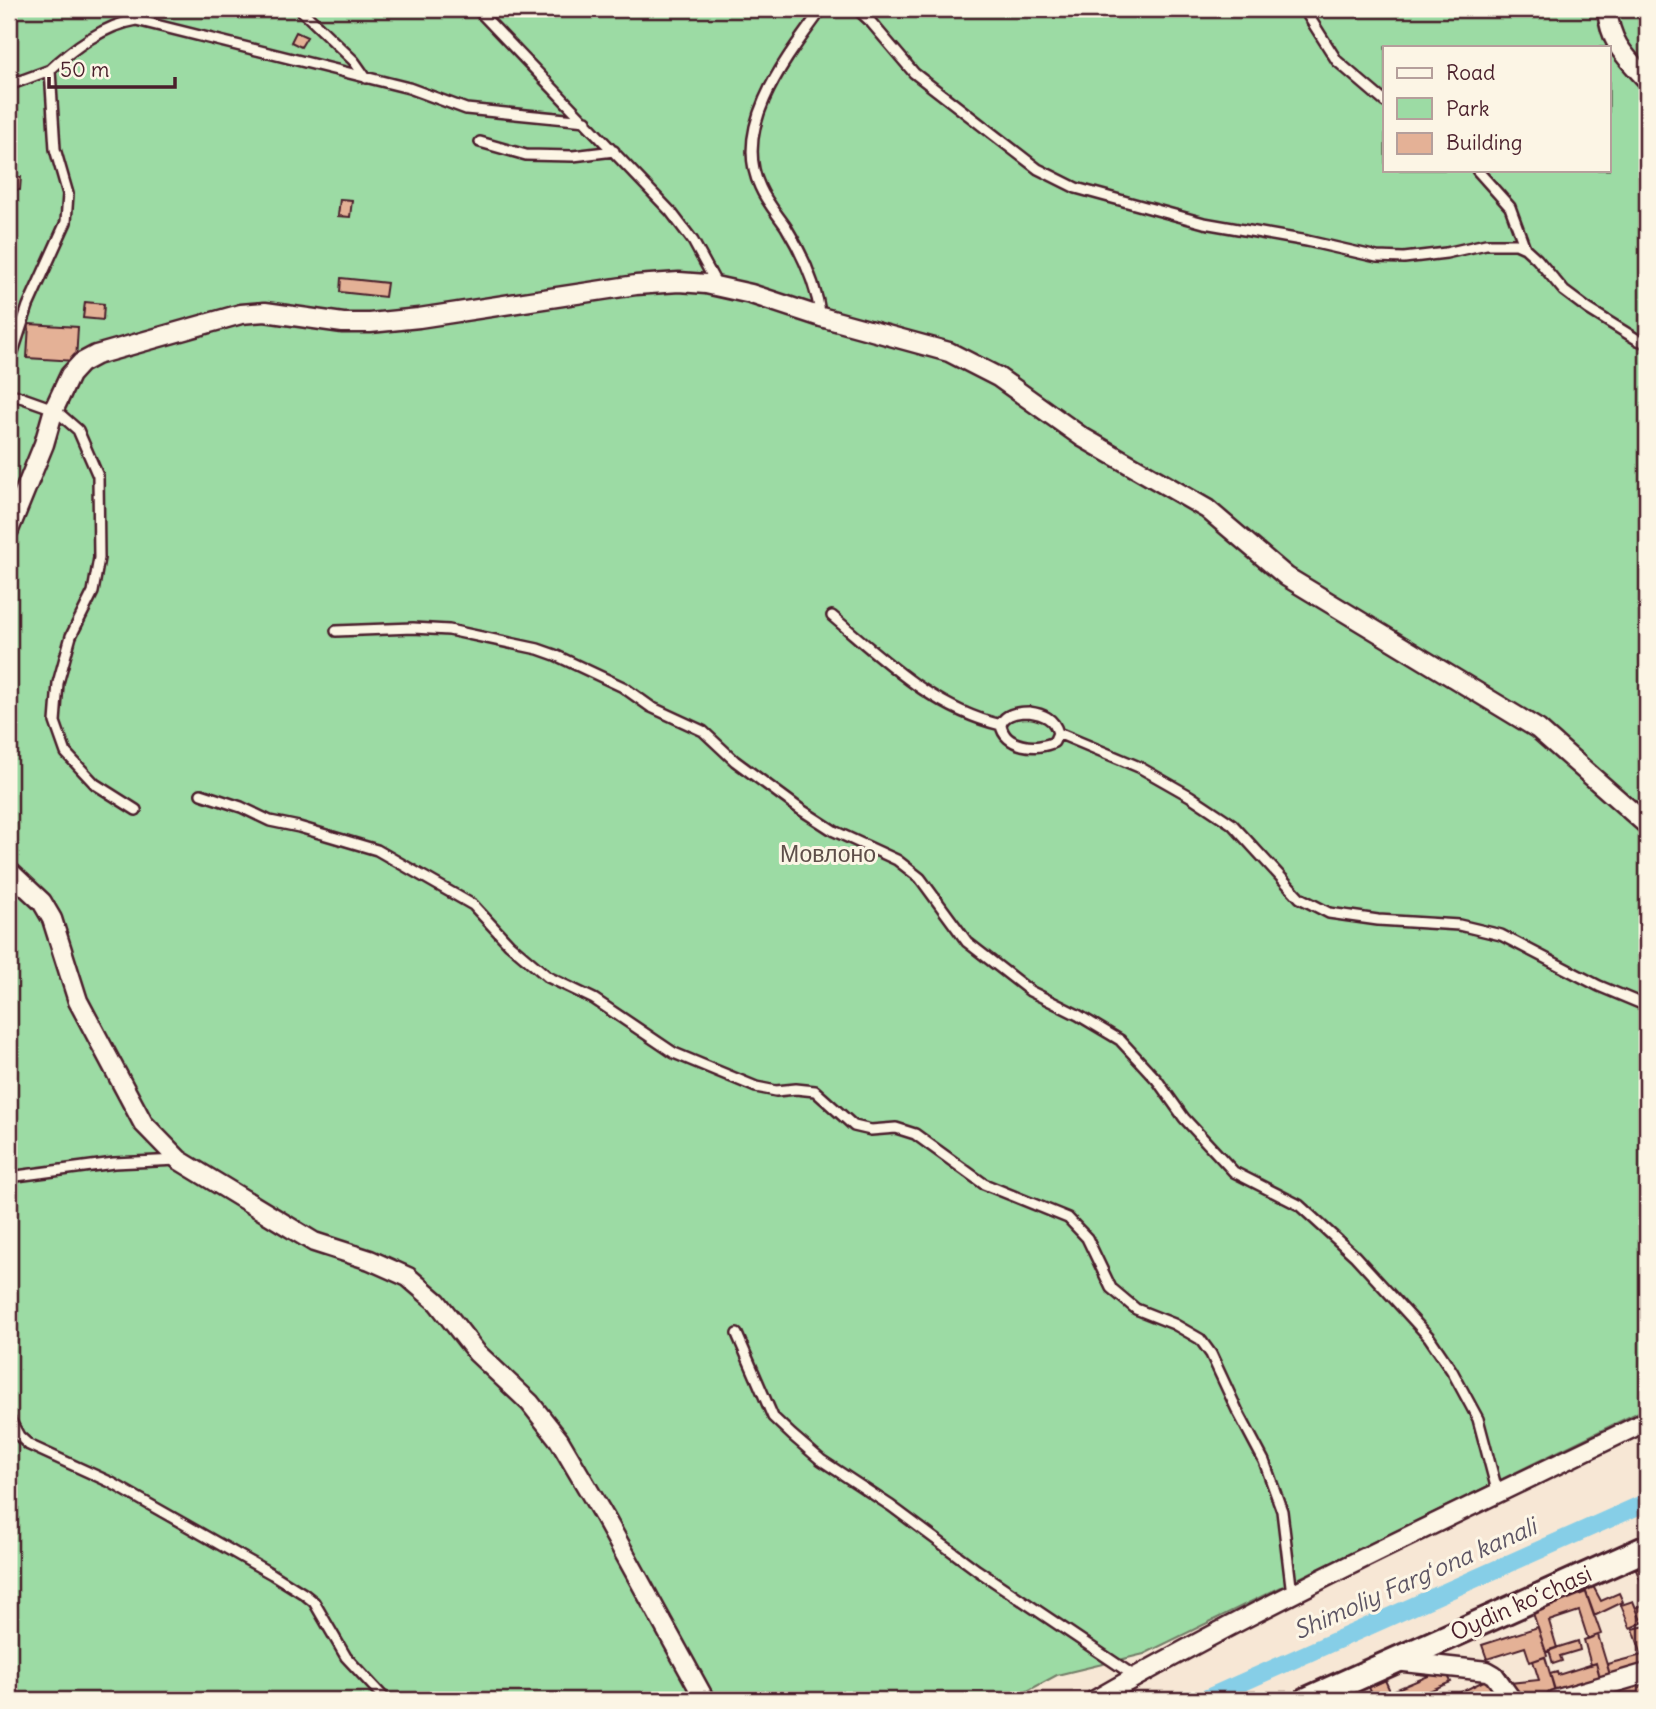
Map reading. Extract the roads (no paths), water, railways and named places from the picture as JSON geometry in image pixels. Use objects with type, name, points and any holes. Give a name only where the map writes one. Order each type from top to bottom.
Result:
[{"type":"street","points":[[1607,9],[1609,28],[1617,47],[1647,80]]},
{"type":"street","points":[[9,530],[44,444],[54,409],[70,375],[81,363],[96,355],[241,314],[265,312],[343,323],[370,323],[636,285],[679,282],[718,286],[751,293],[821,317],[948,352],[998,377],[1082,437],[1207,509],[1287,577],[1538,729],[1647,825]]},
{"type":"street","points":[[9,871],[42,902],[52,919],[78,1001],[143,1123],[179,1160],[314,1242],[370,1259],[408,1277],[437,1302],[477,1353],[530,1403],[559,1440],[705,1700]]},
{"type":"street","points":[[1096,1700],[1179,1652],[1292,1594],[1647,1421]]},
{"type":"street","name":"Oydin koʻchasi","points":[[1307,1700],[1334,1694],[1395,1661],[1647,1548]]},
{"type":"street","points":[[1395,1661],[1488,1671],[1512,1700]]},
{"type":"street","points":[[1555,1700],[1647,1674]]},
{"type":"lane","points":[[136,9],[136,20]]},
{"type":"lane","points":[[300,9],[354,61],[366,78]]},
{"type":"lane","points":[[477,9],[649,187],[686,232],[718,286]]},
{"type":"lane","points":[[821,317],[809,272],[788,230],[759,186],[751,145],[752,130],[771,84],[822,9]]},
{"type":"lane","points":[[857,9],[914,73],[1038,169],[1076,188],[1204,223],[1307,241],[1377,257],[1404,258],[1446,253],[1486,244],[1516,244],[1525,248]]},
{"type":"lane","points":[[1304,9],[1337,61],[1383,100]]},
{"type":"lane","points":[[9,85],[50,70],[66,54],[109,29],[120,23],[136,20],[409,88],[466,109],[586,121]]},
{"type":"lane","points":[[9,364],[28,306],[66,222],[68,194],[55,149],[50,70]]},
{"type":"lane","points":[[480,142],[526,155],[573,156],[614,151]]},
{"type":"lane","points":[[1479,172],[1510,207],[1525,248],[1564,291],[1638,340],[1647,343]]},
{"type":"lane","points":[[9,393],[54,409],[78,430],[98,476],[99,544],[93,592],[71,636],[58,683],[55,722],[66,752],[95,784],[136,810]]},
{"type":"lane","points":[[832,616],[914,685],[961,713],[1001,725]]},
{"type":"lane","points":[[336,631],[413,628],[449,630],[555,655],[623,687],[650,707],[703,731],[735,761],[800,809],[834,831],[897,860],[920,878],[967,942],[1030,991],[1120,1040],[1157,1080],[1192,1127],[1234,1171],[1299,1205],[1362,1264],[1429,1337],[1452,1371],[1478,1419],[1498,1494]]},
{"type":"lane","points":[[1016,713],[1038,713],[1054,722],[1058,733],[1054,742],[1049,745],[1030,746],[1014,743],[1007,738],[1001,725],[1005,717],[1016,713]]},
{"type":"lane","points":[[1058,733],[1139,767],[1191,796],[1232,824],[1300,898],[1329,913],[1378,920],[1459,925],[1501,935],[1599,986],[1647,1006]]},
{"type":"lane","points":[[201,794],[241,807],[270,821],[377,850],[473,905],[509,944],[548,977],[594,999],[674,1053],[756,1087],[776,1091],[796,1088],[816,1091],[854,1126],[872,1130],[896,1128],[915,1134],[984,1184],[1068,1218],[1087,1238],[1111,1288],[1136,1309],[1174,1324],[1200,1339],[1211,1354],[1264,1461],[1282,1511],[1292,1594]]},
{"type":"lane","points":[[9,1177],[114,1163],[179,1160]]},
{"type":"lane","points":[[737,1334],[773,1417],[792,1436],[821,1460],[891,1506],[977,1570],[1136,1677]]},
{"type":"lane","points":[[9,1418],[19,1436],[29,1445],[110,1482],[304,1594],[314,1602],[346,1657],[386,1700]]},
{"type":"waterway","name":"Shimoliy Fargʻona kanali","points":[[1203,1700],[1647,1502]]},
{"type":"park label","name":"Мовлоно","points":[[828,854]]}]
